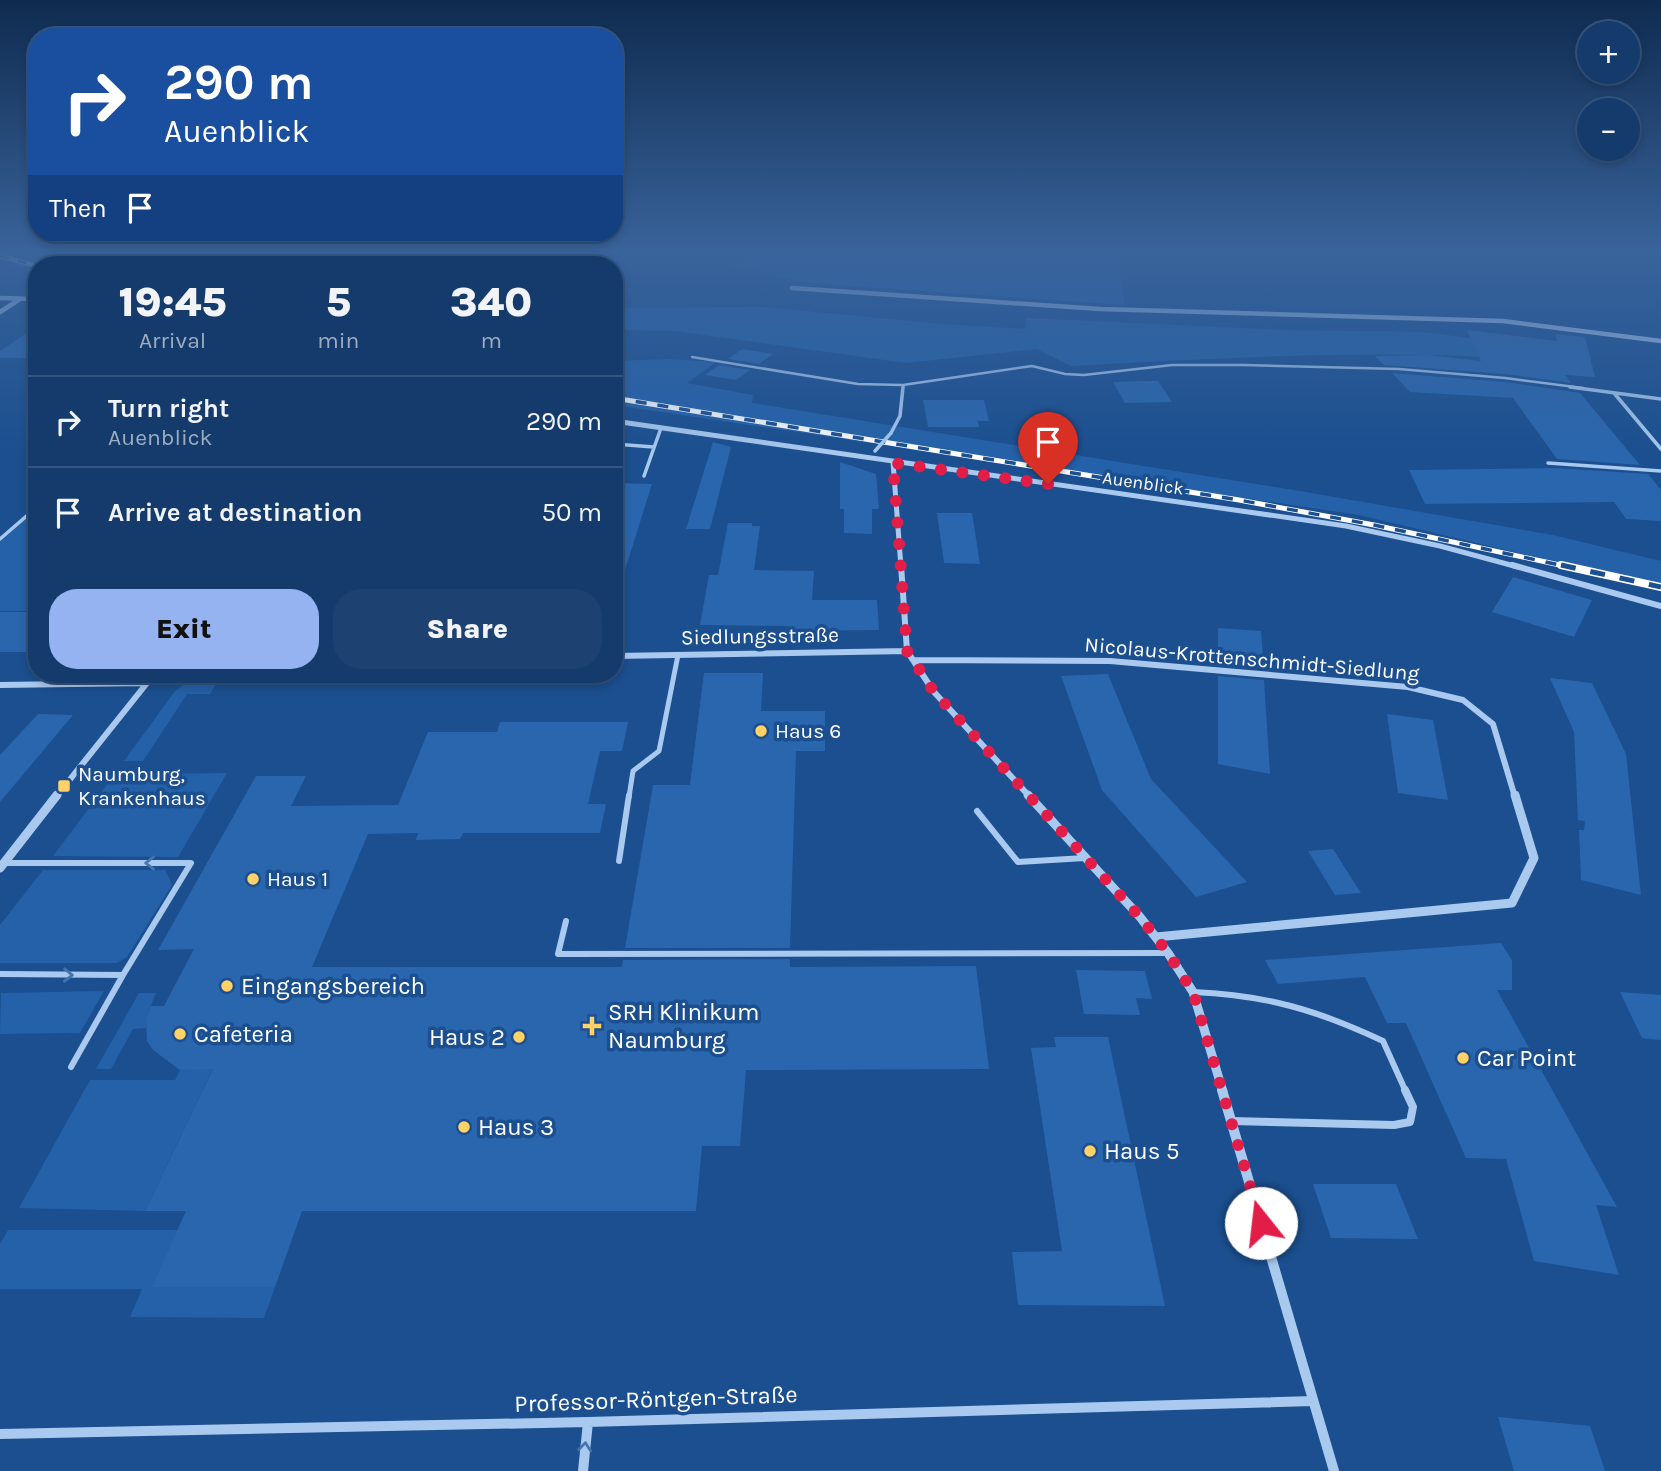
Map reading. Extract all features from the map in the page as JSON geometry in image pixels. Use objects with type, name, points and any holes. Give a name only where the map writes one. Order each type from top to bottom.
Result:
[{"type":"street","points":[[1390,318],[1503,321],[1661,341]]},
{"type":"street","name":"Auenblick","points":[[623,422],[1346,526],[1440,546],[1661,607]]},
{"type":"street","points":[[893,463],[907,651],[934,692],[1156,937],[1193,992],[1334,1471]]},
{"type":"street","name":"Siedlungsstraße","points":[[623,656],[907,651]]},
{"type":"street","name":"Nicolaus-Krottenschmidt-Siedlung","points":[[913,660],[1110,661],[1408,687],[1463,700],[1493,724],[1534,858],[1512,903],[1156,937]]},
{"type":"street","points":[[0,685],[147,683]]},
{"type":"street","points":[[2,865],[147,683]]},
{"type":"street","name":"Professor-Röntgen-Straße","points":[[0,1434],[588,1422],[1313,1401]]},
{"type":"street","points":[[583,1471],[588,1422]]},
{"type":"lane","points":[[692,357],[858,384],[902,385],[1032,366],[1065,374],[1084,375],[1172,365],[1244,365],[1399,369],[1505,378],[1661,400]]},
{"type":"lane","points":[[868,458],[899,422],[903,405],[902,385]]},
{"type":"lane","points":[[1614,393],[1661,449]]},
{"type":"lane","points":[[644,476],[661,428]]},
{"type":"lane","points":[[623,445],[654,447]]},
{"type":"lane","points":[[1548,463],[1661,471]]},
{"type":"lane","points":[[0,539],[28,515]]},
{"type":"lane","points":[[619,861],[632,771],[659,751],[678,655]]},
{"type":"lane","points":[[977,811],[1018,862],[1085,858]]},
{"type":"lane","points":[[2,865],[191,863],[71,1067]]},
{"type":"lane","points":[[566,921],[558,954],[1168,953]]},
{"type":"lane","points":[[0,974],[123,975]]},
{"type":"lane","points":[[1193,992],[1239,993],[1264,998],[1323,1014],[1373,1035],[1388,1048],[1413,1107],[1410,1122],[1394,1125],[1231,1121]]},
{"type":"shaded area","points":[[623,318],[875,318],[1025,329],[1026,318],[1285,330],[1423,332],[1518,344],[1521,359],[1352,355],[1071,366],[1037,349],[906,363],[675,331],[623,330]]},
{"type":"shaded area","points":[[670,359],[716,362],[687,383],[753,395],[752,403],[1300,491],[1553,535],[1661,561],[1661,587],[1359,515],[623,406],[623,361]]},
{"type":"shaded area","points":[[28,516],[28,611],[0,611],[0,539]]},
{"type":"shaded area","points":[[185,683],[217,683],[210,694],[187,694],[143,761],[124,761],[175,691]]},
{"type":"shaded area","points":[[227,773],[178,857],[53,856],[115,774]]},
{"type":"shaded area","points":[[43,870],[165,870],[172,885],[127,957],[117,963],[0,963],[0,925]]},
{"type":"shaded area","points":[[104,991],[80,1033],[0,1034],[1,993]]},
{"type":"shaded area","points":[[139,993],[156,993],[146,1018],[146,1028],[133,1029],[111,1069],[96,1069]]},
{"type":"shaded area","points":[[218,1058],[145,1211],[19,1208],[90,1080],[175,1080],[180,1070]]},
{"type":"shaded area","points":[[8,1230],[178,1230],[153,1287],[275,1287],[264,1318],[130,1317],[142,1289],[0,1289],[0,1244]]},
{"type":"building","points":[[1467,330],[1557,341],[1556,334],[1585,337],[1595,377],[1565,375],[1571,383],[1505,374],[1384,365],[1375,356],[1428,355],[1481,361]]},
{"type":"building","points":[[28,332],[28,358],[0,358],[0,351]]},
{"type":"building","points":[[742,349],[773,354],[759,364],[728,359]]},
{"type":"building","points":[[719,365],[750,370],[736,380],[705,375]]},
{"type":"building","points":[[1392,373],[1505,382],[1580,393],[1640,465],[1557,459],[1513,398],[1410,392]]},
{"type":"building","points":[[1158,381],[1172,402],[1125,403],[1113,382]]},
{"type":"building","points":[[923,400],[984,400],[989,421],[978,421],[979,427],[928,427]]},
{"type":"building","points":[[713,442],[731,447],[710,529],[686,529]]},
{"type":"building","points":[[840,462],[876,474],[879,509],[872,509],[872,534],[844,533],[844,509],[840,509]]},
{"type":"building","points":[[1556,468],[1648,474],[1661,490],[1661,521],[1626,519],[1614,502],[1425,504],[1409,470]]},
{"type":"building","points":[[623,483],[652,484],[623,576]]},
{"type":"building","points":[[937,513],[972,513],[980,564],[944,563]]},
{"type":"building","points":[[728,523],[752,523],[752,526],[760,526],[754,570],[814,571],[812,600],[877,600],[879,630],[787,631],[788,626],[700,625],[709,575],[718,575]]},
{"type":"building","points":[[1513,577],[1592,600],[1574,637],[1492,612]]},
{"type":"building","points":[[0,612],[28,612],[28,652],[0,652]]},
{"type":"building","points":[[1218,628],[1261,631],[1264,669],[1218,665]]},
{"type":"building","points":[[704,673],[763,673],[761,711],[825,711],[825,751],[796,751],[790,948],[625,948],[653,785],[690,785]]},
{"type":"building","points":[[1108,674],[1151,779],[1247,882],[1196,897],[1102,790],[1061,676]]},
{"type":"building","points":[[1218,676],[1264,680],[1270,774],[1218,764]]},
{"type":"building","points":[[1550,678],[1592,683],[1626,754],[1641,895],[1581,880],[1579,830],[1584,830],[1585,821],[1578,820],[1574,732]]},
{"type":"building","points":[[38,714],[73,715],[0,802],[0,755]]},
{"type":"building","points":[[1387,714],[1433,720],[1448,800],[1398,793]]},
{"type":"building","points":[[500,722],[628,722],[622,751],[600,751],[588,804],[606,804],[600,833],[463,833],[460,839],[416,840],[418,833],[368,834],[312,967],[622,967],[623,960],[790,959],[790,967],[976,966],[989,1069],[746,1070],[740,1146],[702,1146],[696,1211],[302,1211],[275,1287],[152,1287],[186,1211],[145,1211],[213,1069],[180,1070],[153,1050],[147,1041],[146,1018],[151,1006],[164,1006],[194,949],[158,950],[256,776],[306,776],[291,806],[398,805],[428,732],[497,732]]},
{"type":"building","points":[[1333,849],[1361,893],[1335,895],[1308,851]]},
{"type":"building","points":[[1501,943],[1512,960],[1512,990],[1497,990],[1617,1207],[1596,1205],[1619,1275],[1534,1261],[1506,1159],[1466,1158],[1406,1023],[1387,1023],[1365,977],[1278,984],[1265,960]]},
{"type":"building","points":[[1076,970],[1145,971],[1152,999],[1136,998],[1140,1015],[1084,1014]]},
{"type":"building","points":[[1620,992],[1661,995],[1661,1040],[1642,1038]]},
{"type":"building","name":"Haus 5","points":[[1054,1037],[1108,1037],[1165,1306],[1018,1305],[1012,1252],[1062,1251],[1031,1048],[1056,1047]]},
{"type":"building","points":[[1313,1184],[1396,1184],[1418,1239],[1331,1238]]},
{"type":"building","points":[[1498,1417],[1590,1426],[1605,1471],[1514,1471]]},
{"type":"railway","points":[[623,399],[1239,500],[1374,525],[1569,567]]},
{"type":"railway","points":[[1561,565],[1661,587]]},
{"type":"place","name":"Haus 6","points":[[761,731]]},
{"type":"place","name":"Naumburg, Krankenhaus","points":[[64,786]]},
{"type":"place","name":"Haus 1","points":[[253,879]]},
{"type":"place","name":"Eingangsbereich","points":[[227,986]]},
{"type":"place","name":"SRH Klinikum Naumburg","points":[[592,1026]]},
{"type":"place","name":"Cafeteria","points":[[180,1034]]},
{"type":"place","name":"Haus 2","points":[[519,1037]]},
{"type":"place","name":"Car Point","points":[[1463,1058]]},
{"type":"place","name":"Haus 3","points":[[464,1127]]},
{"type":"place","name":"Haus 5","points":[[1090,1151]]},
{"type":"route","points":[[1048,484],[893,463],[907,651],[934,692],[1140,917],[1193,992],[1261,1223]]}]
